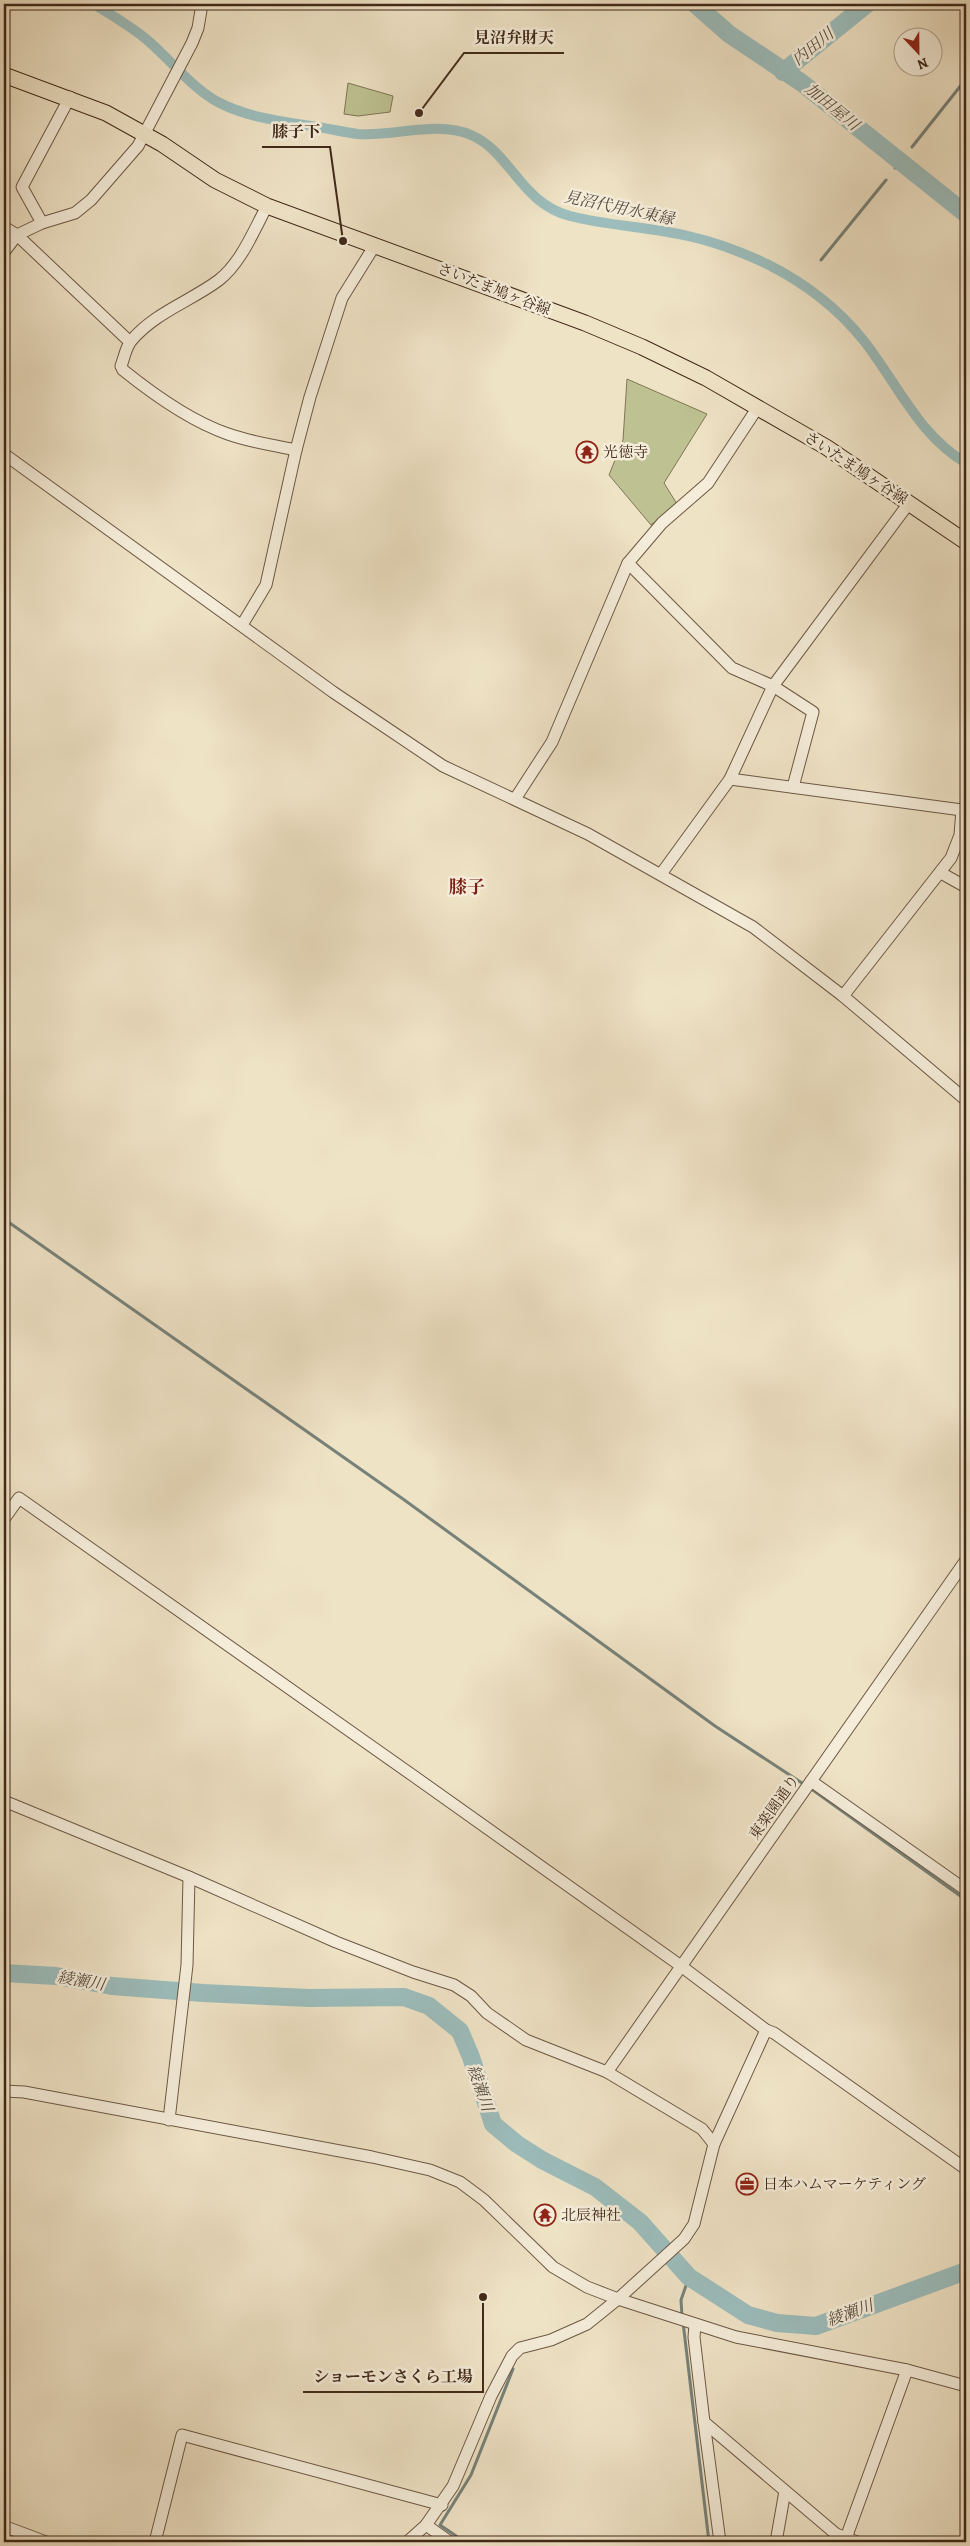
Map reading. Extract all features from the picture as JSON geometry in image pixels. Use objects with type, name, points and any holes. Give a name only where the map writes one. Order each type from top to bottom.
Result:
[{"type":"main road","name":"さいたま鳩ヶ谷線","points":[[4,75],[70,97],[106,112],[145,134],[215,180],[267,206],[376,245],[642,347],[758,407],[826,447],[966,542]]},
{"type":"street","points":[[4,252],[17,235],[42,223],[76,213],[91,200],[145,134],[198,28],[202,4]]},
{"type":"street","points":[[42,223],[22,187],[70,97]]},
{"type":"street","points":[[267,206],[232,267],[220,279],[170,310],[130,342],[121,366],[123,370],[172,405],[226,434],[296,450]]},
{"type":"street","points":[[4,227],[17,235],[130,342]]},
{"type":"street","points":[[242,625],[266,585],[296,450],[312,391],[342,298],[376,245]]},
{"type":"street","points":[[515,799],[552,742],[628,563],[662,523],[708,483],[758,407]]},
{"type":"street","points":[[4,454],[333,692],[443,766],[588,834],[753,927],[843,996],[966,1100]]},
{"type":"street","points":[[661,874],[730,779],[773,686],[909,503]]},
{"type":"street","points":[[628,563],[732,668],[773,686],[813,712],[793,788]]},
{"type":"street","points":[[730,779],[964,807],[960,835],[951,858],[843,996]]},
{"type":"street","points":[[941,873],[966,887]]},
{"type":"street","points":[[4,1519],[19,1498],[681,1966],[766,2030],[782,2038],[966,2169]]},
{"type":"street","name":"東楽園通り","points":[[607,2072],[966,1560]]},
{"type":"street","points":[[811,1781],[966,1890]]},
{"type":"street","points":[[4,1801],[336,1942],[412,1972],[454,1985],[471,1996],[487,2013],[526,2040],[607,2072],[702,2130],[714,2144]]},
{"type":"street","points":[[169,2120],[187,1965],[189,1878]]},
{"type":"street","points":[[407,2542],[426,2525],[442,2505],[453,2486],[491,2396],[512,2356],[520,2348],[572,2333],[618,2299],[684,2239],[694,2224],[714,2144],[766,2030]]},
{"type":"street","points":[[4,2091],[24,2092],[372,2157],[430,2170],[460,2182],[484,2200],[552,2267],[587,2286],[618,2299],[692,2324],[789,2348],[907,2370],[966,2386]]},
{"type":"street","points":[[692,2324],[720,2542]]},
{"type":"street","points":[[846,2538],[907,2370]]},
{"type":"street","points":[[704,2422],[836,2534],[858,2542]]},
{"type":"street","points":[[155,2542],[182,2435],[442,2505]]},
{"type":"street","points":[[776,2542],[785,2490]]},
{"type":"street","points":[[426,2525],[450,2542]]},
{"type":"street","points":[[4,2530],[6,2527],[46,2542]]},
{"type":"green space","points":[[348,83],[393,96],[390,112],[358,116],[344,114]]},
{"type":"green space","points":[[627,379],[707,414],[664,483],[677,504],[651,525],[609,475],[623,440]]},
{"type":"waterway","name":"見沼代用水東縁","points":[[94,4],[146,39],[206,95],[239,111],[275,120],[358,134],[430,129],[458,131],[471,135],[485,143],[527,189],[553,209],[570,216],[698,238],[748,255],[767,264],[794,279],[820,297],[843,317],[876,357],[922,424],[949,452],[966,463]]},
{"type":"waterway","name":"加田屋川","points":[[695,4],[729,34],[802,83],[966,214]]},
{"type":"waterway","name":"内田川","points":[[783,72],[867,4]]},
{"type":"waterway","points":[[912,147],[966,79]]},
{"type":"waterway","name":"加田屋川","points":[[895,168],[905,156]]},
{"type":"waterway","points":[[821,260],[886,180]]},
{"type":"waterway","points":[[4,1219],[403,1499],[715,1726],[805,1785]]},
{"type":"waterway","points":[[810,1788],[966,1900]]},
{"type":"waterway","name":"綾瀬川","points":[[4,1973],[56,1976],[112,1986],[203,1993],[309,1998],[404,1997],[429,2006],[460,2031],[471,2057],[493,2124],[517,2144],[542,2160],[595,2187],[640,2222],[689,2277],[748,2315],[777,2323],[816,2326],[966,2271]]},
{"type":"waterway","points":[[682,2316],[681,2300],[689,2277]]},
{"type":"waterway","points":[[683,2322],[709,2542]]},
{"type":"waterway","points":[[465,2542],[440,2525],[471,2475],[513,2369]]},
{"type":"place","name":"見沼弁財天","points":[[419,113]]},
{"type":"place","name":"膝子下","points":[[343,241]]},
{"type":"place","name":"光徳寺","points":[[587,452]]},
{"type":"place","name":"日本ハムマーケティング","points":[[747,2184]]},
{"type":"place","name":"北辰神社","points":[[545,2215]]},
{"type":"place","name":"ショーモンさくら工場","points":[[483,2297]]},
{"type":"district","name":"膝子","points":[[467,887]]}]
